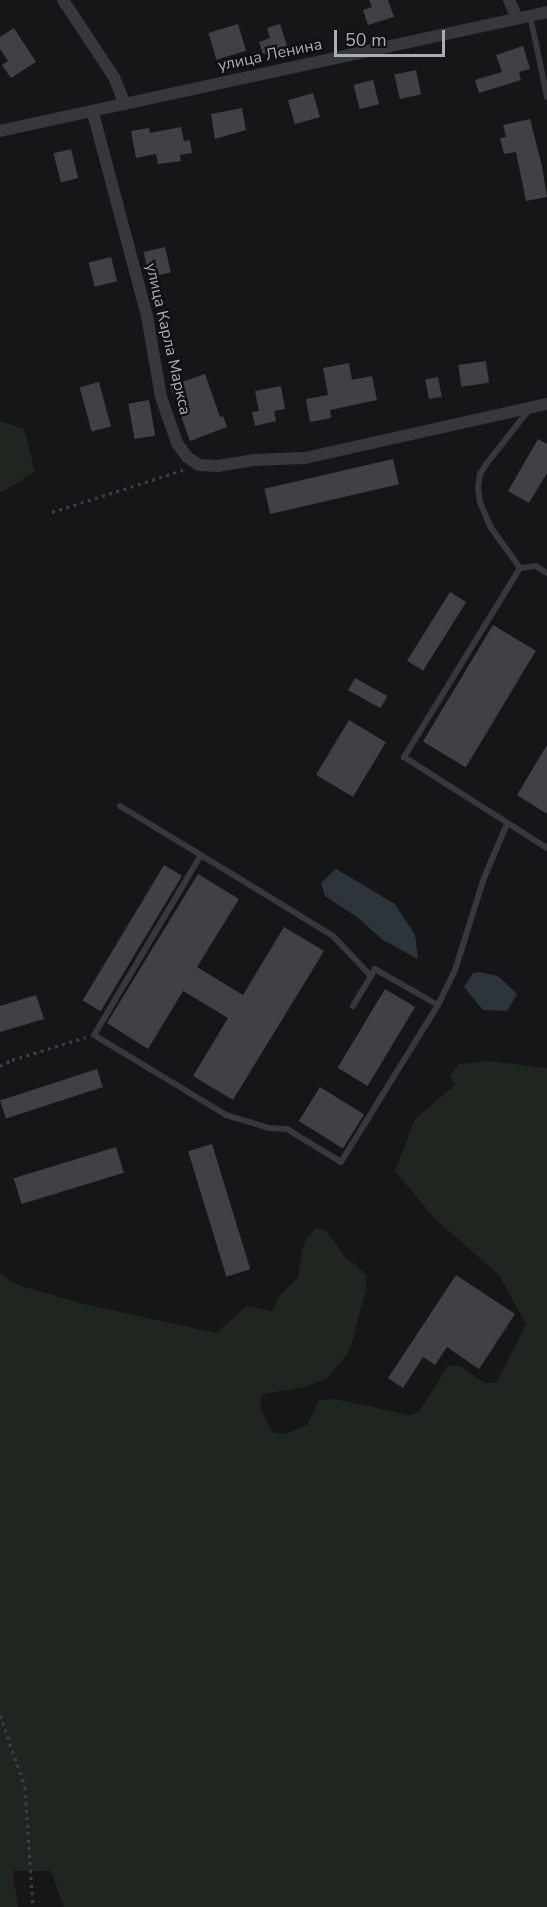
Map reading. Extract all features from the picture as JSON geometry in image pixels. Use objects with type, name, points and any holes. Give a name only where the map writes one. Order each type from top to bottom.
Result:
[{"type":"street","points":[[63,0],[114,77],[126,104]]},
{"type":"street","points":[[509,0],[517,18]]},
{"type":"street","name":"улица Ленина","points":[[0,131],[547,12]]},
{"type":"street","name":"улица Карла Маркса","points":[[93,112],[147,316],[161,397],[177,443],[187,457],[199,465]]},
{"type":"street","points":[[199,465],[217,466],[253,460],[305,458],[422,434],[547,404]]},
{"type":"lane","points":[[530,15],[547,97]]},
{"type":"lane","points":[[520,568],[491,528],[480,502],[478,487],[480,474],[487,463],[530,407]]},
{"type":"lane","points":[[520,568],[536,566],[547,573]]},
{"type":"lane","points":[[520,568],[404,757],[547,848]]},
{"type":"lane","points":[[120,806],[333,936],[371,976]]},
{"type":"lane","points":[[201,855],[94,1035],[226,1115],[269,1128],[287,1129],[341,1162],[438,1005],[455,970],[484,878],[507,824]]},
{"type":"lane","points":[[353,1006],[375,969],[438,1005]]},
{"type":"path","points":[[52,512],[199,465]]},
{"type":"path","points":[[0,1066],[12,1060],[94,1035]]},
{"type":"path","points":[[0,1715],[25,1787],[33,1907]]},
{"type":"shaded area","points":[[0,421],[24,429],[35,472],[0,493]]},
{"type":"shaded area","points":[[336,869],[395,904],[415,935],[418,959],[383,940],[357,917],[325,896],[321,883]]},
{"type":"shaded area","points":[[473,973],[498,976],[517,994],[507,1011],[483,1010],[464,987]]},
{"type":"shaded area","points":[[491,1061],[547,1068],[547,1907],[64,1907],[51,1871],[13,1871],[18,1907],[0,1907],[0,1273],[18,1285],[84,1304],[217,1333],[246,1306],[273,1311],[279,1296],[298,1277],[304,1243],[315,1228],[326,1230],[344,1256],[367,1275],[366,1289],[350,1350],[328,1378],[306,1387],[262,1394],[260,1408],[272,1432],[286,1434],[307,1425],[319,1400],[335,1399],[410,1415],[419,1412],[448,1366],[459,1366],[485,1383],[496,1383],[526,1324],[499,1275],[432,1216],[395,1171],[415,1119],[455,1085],[450,1075],[459,1064]]},
{"type":"building","points":[[369,0],[388,0],[394,17],[368,25],[363,10],[372,7]]},
{"type":"building","points":[[238,24],[246,51],[217,60],[208,33]]},
{"type":"building","points":[[280,24],[287,46],[263,54],[259,42],[270,38],[267,28]]},
{"type":"building","points":[[14,28],[36,62],[11,78],[2,65],[8,61],[0,49],[0,37]]},
{"type":"building","points":[[523,46],[530,69],[519,72],[521,80],[479,93],[475,80],[502,72],[496,55]]},
{"type":"building","points":[[416,70],[421,94],[400,99],[394,75]]},
{"type":"building","points":[[373,80],[379,104],[360,109],[354,85]]},
{"type":"building","points":[[313,93],[320,117],[295,124],[288,100]]},
{"type":"building","points":[[242,108],[246,130],[215,139],[211,114]]},
{"type":"building","points":[[530,119],[547,197],[526,201],[516,152],[504,154],[500,138],[506,137],[503,125]]},
{"type":"building","points":[[181,127],[184,141],[190,140],[192,153],[180,155],[181,161],[158,164],[156,154],[136,158],[131,131],[149,128],[150,133]]},
{"type":"building","points":[[71,149],[78,178],[61,182],[54,153]]},
{"type":"building","points":[[165,247],[171,272],[149,277],[144,252]]},
{"type":"building","points":[[111,257],[117,281],[95,287],[89,263]]},
{"type":"building","points":[[486,361],[489,383],[461,387],[458,365]]},
{"type":"building","points":[[349,363],[352,380],[372,376],[377,400],[330,410],[331,418],[310,422],[306,399],[328,395],[323,368]]},
{"type":"building","points":[[205,374],[220,417],[223,416],[227,427],[190,441],[170,386]]},
{"type":"building","points":[[438,377],[442,397],[429,399],[425,379]]},
{"type":"building","points":[[99,382],[111,426],[92,432],[80,387]]},
{"type":"building","points":[[281,386],[285,409],[274,411],[276,421],[255,426],[252,412],[259,411],[255,391]]},
{"type":"building","points":[[149,400],[155,435],[135,439],[128,404]]},
{"type":"building","points":[[538,439],[547,444],[547,473],[529,503],[508,491]]},
{"type":"building","points":[[393,459],[399,484],[270,514],[264,489]]},
{"type":"building","points":[[450,592],[466,602],[423,671],[407,661]]},
{"type":"building","points":[[493,625],[536,651],[466,767],[423,742]]},
{"type":"building","points":[[355,678],[387,696],[381,708],[348,690]]},
{"type":"building","points":[[349,720],[386,742],[353,797],[316,775]]},
{"type":"building","points":[[547,745],[547,814],[517,795]]},
{"type":"building","points":[[164,865],[182,876],[101,1011],[83,1000]]},
{"type":"building","points":[[198,874],[239,899],[197,967],[243,995],[284,927],[324,951],[233,1100],[193,1076],[228,1018],[183,991],[148,1049],[107,1023]]},
{"type":"building","points":[[385,989],[415,1007],[368,1086],[338,1068]]},
{"type":"building","points":[[36,995],[44,1019],[0,1032],[0,1006]]},
{"type":"building","points":[[97,1069],[103,1087],[6,1119],[0,1101]]},
{"type":"building","points":[[320,1087],[364,1115],[343,1148],[299,1121]]},
{"type":"building","points":[[212,1144],[250,1269],[226,1277],[188,1151]]},
{"type":"building","points":[[116,1147],[124,1173],[22,1204],[14,1178]]},
{"type":"building","points":[[456,1275],[515,1314],[479,1369],[447,1347],[435,1365],[423,1357],[403,1388],[388,1378]]}]
